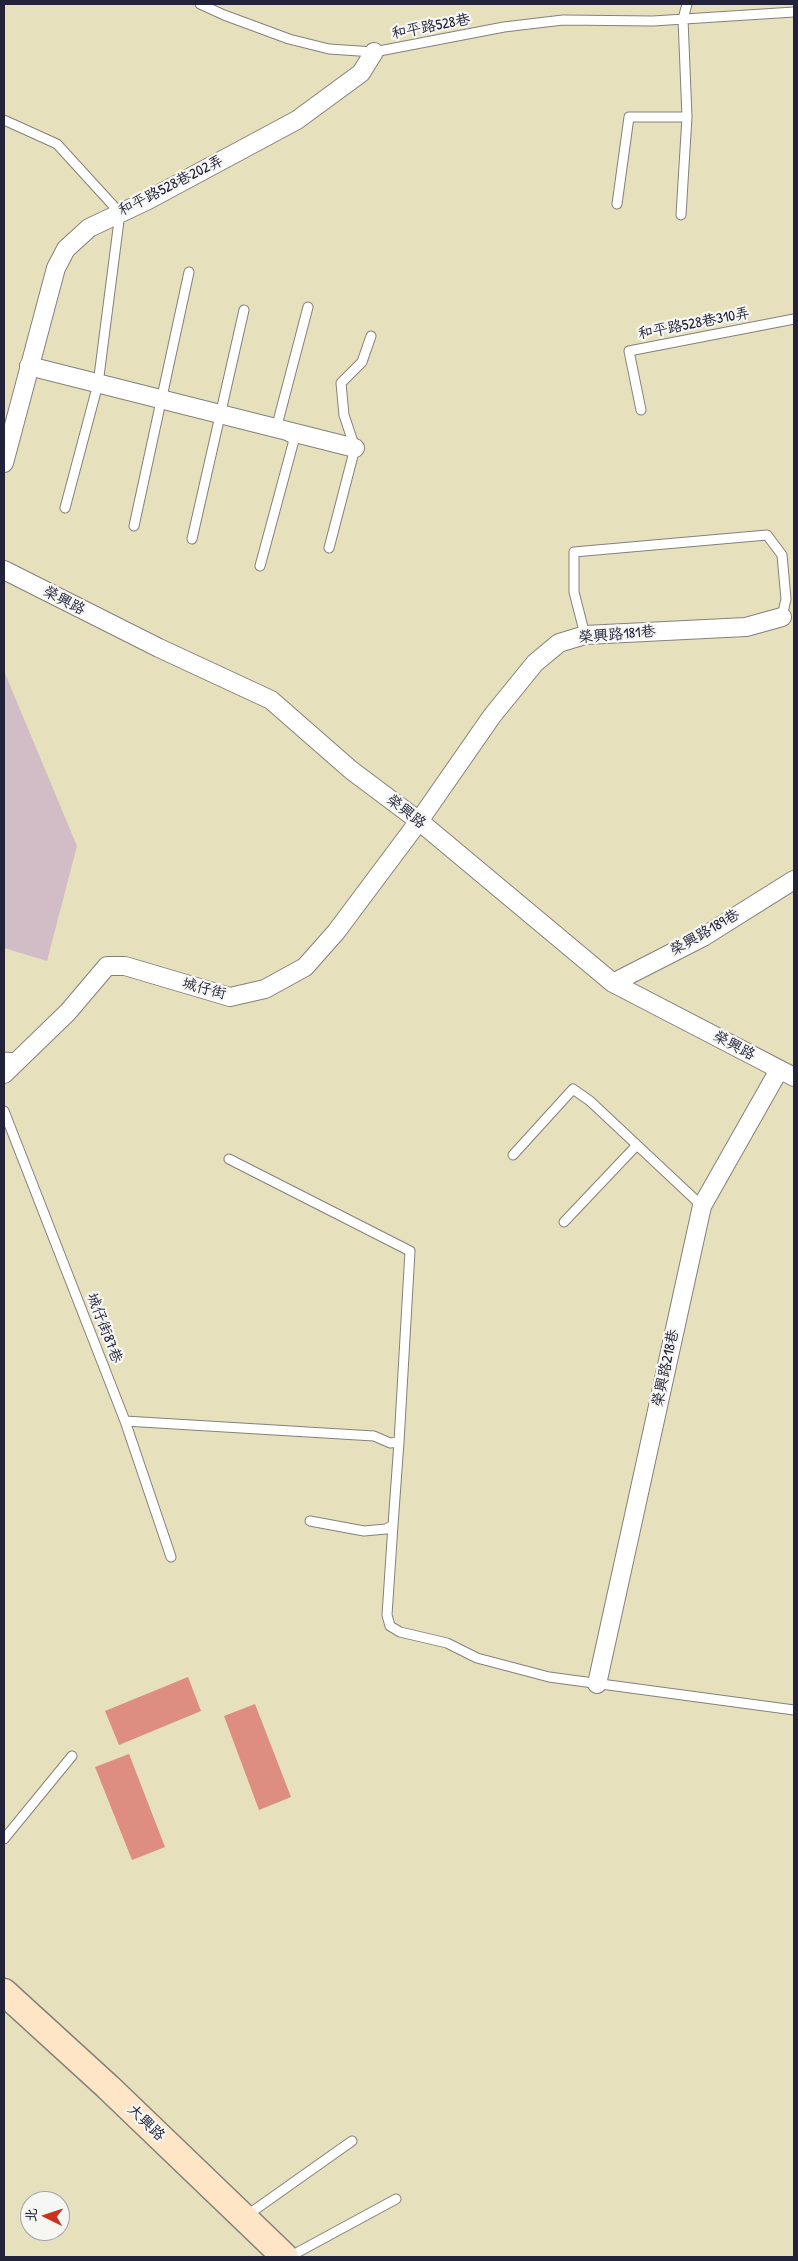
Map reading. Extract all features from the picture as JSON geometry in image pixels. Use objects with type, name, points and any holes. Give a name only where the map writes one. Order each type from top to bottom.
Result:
[{"type":"street","name":"和平路528巷202弄","points":[[4,463],[56,268],[66,249],[89,228],[296,120],[361,73],[374,52]]},
{"type":"street","points":[[29,366],[355,448]]},
{"type":"street","name":"榮興路","points":[[4,570],[159,648],[271,700],[351,770],[419,821],[613,983],[787,1074]]},
{"type":"street","name":"榮興路181巷","points":[[419,821],[492,716],[536,663],[559,643],[585,635],[746,627],[782,617]]},
{"type":"street","name":"城仔街","points":[[11,1063],[68,1012],[107,966],[126,966],[230,997],[265,989],[305,967],[336,932],[419,821]]},
{"type":"street","name":"榮興路189巷","points":[[613,983],[703,937],[794,880]]},
{"type":"street","name":"榮興路218巷","points":[[597,1684],[702,1206],[787,1074]]},
{"type":"street","name":"大興路","points":[[4,1992],[108,2087],[287,2257]]},
{"type":"lane","name":"和平路528巷","points":[[200,4],[289,39],[329,49],[374,52],[504,27],[563,20],[683,19],[794,12]]},
{"type":"lane","points":[[681,215],[687,117],[683,19],[686,4]]},
{"type":"lane","points":[[617,204],[629,117],[687,117]]},
{"type":"lane","points":[[4,120],[57,144],[120,213],[98,384],[65,508]]},
{"type":"lane","points":[[134,526],[163,400],[189,272]]},
{"type":"lane","points":[[260,566],[294,440],[276,429],[308,307]]},
{"type":"lane","points":[[192,539],[244,310]]},
{"type":"lane","name":"和平路528巷310弄","points":[[641,410],[629,351],[794,319]]},
{"type":"lane","points":[[329,548],[355,448],[344,415],[341,384],[362,362],[371,336]]},
{"type":"lane","points":[[585,635],[574,592],[574,552],[768,535],[782,555],[786,599],[782,617]]},
{"type":"lane","points":[[513,1155],[573,1089],[590,1101],[702,1206]]},
{"type":"lane","name":"城仔街87巷","points":[[4,1111],[125,1421],[171,1556]]},
{"type":"lane","points":[[564,1222],[637,1145]]},
{"type":"lane","points":[[229,1159],[410,1251],[387,1615],[390,1626],[400,1632],[446,1643],[477,1658],[549,1677],[794,1710]]},
{"type":"lane","points":[[125,1421],[374,1436],[390,1443],[399,1442]]},
{"type":"lane","points":[[310,1521],[364,1531],[386,1529],[393,1526]]},
{"type":"lane","points":[[4,1838],[72,1756]]},
{"type":"lane","points":[[244,2217],[352,2141]]},
{"type":"lane","points":[[287,2257],[396,2199]]},
{"type":"shaded area","points":[[4,671],[77,846],[47,961],[4,948]]},
{"type":"building","points":[[188,1677],[201,1711],[119,1745],[105,1711]]},
{"type":"building","points":[[255,1704],[291,1797],[259,1810],[224,1716]]},
{"type":"building","points":[[129,1754],[165,1847],[132,1860],[95,1767]]}]
